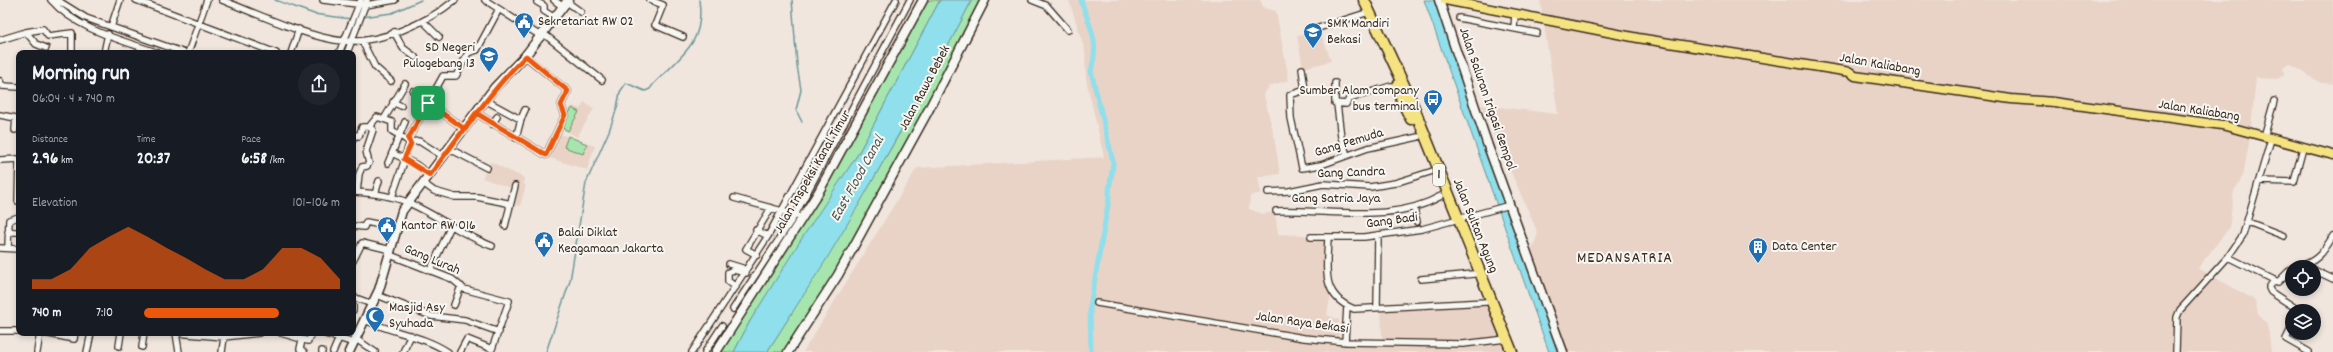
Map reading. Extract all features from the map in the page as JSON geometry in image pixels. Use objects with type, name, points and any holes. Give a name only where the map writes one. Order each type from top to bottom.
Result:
[{"type":"highway","name":"Jalan Sultan Agung","points":[[1360,0],[1399,87],[1402,101],[1412,112]]},
{"type":"highway","name":"Jalan Sultan Agung","points":[[1364,0],[1412,112],[1441,196],[1455,220],[1474,274],[1486,302],[1512,352]]},
{"type":"highway","name":"Jalan Sultan Agung","points":[[1418,132],[1504,339],[1506,352]]},
{"type":"main road","name":"Jalan Kaliabang","points":[[1445,0],[1638,38],[1850,72],[1855,76],[2011,99],[2054,102],[2222,125],[2333,155]]},
{"type":"street","points":[[51,0],[70,18],[150,50]]},
{"type":"street","points":[[57,0],[75,13],[177,50]]},
{"type":"street","points":[[111,27],[120,0]]},
{"type":"street","points":[[136,0],[268,50]]},
{"type":"street","points":[[187,50],[207,0]]},
{"type":"street","points":[[222,0],[299,29],[362,41],[424,22],[455,0]]},
{"type":"street","points":[[323,0],[362,5],[395,0]]},
{"type":"street","points":[[485,0],[543,35],[602,80]]},
{"type":"street","points":[[554,0],[566,3],[581,12]]},
{"type":"street","points":[[650,0],[663,5],[655,26],[683,37]]},
{"type":"street","points":[[692,352],[757,255],[896,0]]},
{"type":"street","points":[[733,309],[799,216],[910,0]]},
{"type":"street","name":"Jalan Inspeksi Kanal Timur","points":[[716,352],[799,216],[818,193],[923,0]]},
{"type":"street","name":"Jalan Rawa Bebek","points":[[788,352],[838,275],[928,111],[985,0]]},
{"type":"street","points":[[1032,0],[1048,6],[1068,30]]},
{"type":"street","name":"Jalan Saluran Irigasi Gempol","points":[[1440,0],[1508,205],[1563,352]]},
{"type":"street","points":[[537,2],[544,6],[544,12],[555,18]]},
{"type":"street","points":[[349,352],[377,295],[402,211],[464,131],[485,100],[500,81],[526,56],[566,3]]},
{"type":"street","points":[[341,50],[348,39],[362,5]]},
{"type":"street","points":[[392,197],[409,141],[429,101],[442,79],[445,76],[456,76],[468,53],[476,50],[499,9]]},
{"type":"street","points":[[1312,30],[1366,13]]},
{"type":"street","points":[[1514,28],[1515,15]]},
{"type":"street","points":[[1459,18],[1537,33]]},
{"type":"street","points":[[424,22],[439,37]]},
{"type":"street","points":[[0,40],[26,32],[43,29],[48,36],[72,33],[72,50]]},
{"type":"street","points":[[291,50],[299,29]]},
{"type":"street","points":[[26,32],[38,46],[46,48]]},
{"type":"street","points":[[394,32],[403,48],[415,58]]},
{"type":"street","points":[[105,50],[108,34]]},
{"type":"street","points":[[347,50],[348,39]]},
{"type":"street","points":[[362,41],[376,68],[391,81]]},
{"type":"street","points":[[476,113],[492,124],[546,155],[566,113],[561,105],[568,91],[526,56]]},
{"type":"street","name":"Gang Pemuda","points":[[1302,69],[1304,90],[1290,95],[1291,118],[1302,167],[1307,168],[1321,166],[1347,155],[1418,132]]},
{"type":"street","points":[[0,81],[2,86],[16,87]]},
{"type":"street","points":[[384,119],[393,102],[406,84]]},
{"type":"street","points":[[1335,84],[1335,103],[1337,104],[1341,137],[1347,155]]},
{"type":"street","points":[[1337,104],[1346,104],[1349,99],[1391,86],[1399,87]]},
{"type":"street","points":[[414,91],[462,127],[464,131]]},
{"type":"street","points":[[485,100],[520,119]]},
{"type":"street","points":[[2176,352],[2177,317],[2180,310],[2228,257],[2243,236],[2260,181],[2274,101]]},
{"type":"street","points":[[393,102],[401,106]]},
{"type":"street","points":[[516,138],[520,128],[520,119],[525,110]]},
{"type":"street","points":[[0,115],[16,118]]},
{"type":"street","points":[[492,124],[497,117]]},
{"type":"street","points":[[370,127],[376,118],[392,122],[392,131],[409,141],[419,141],[444,157]]},
{"type":"street","points":[[388,163],[405,122]]},
{"type":"street","points":[[356,135],[359,136],[362,127],[370,127]]},
{"type":"street","points":[[356,188],[362,167],[367,166],[369,163],[366,151],[373,130],[370,127]]},
{"type":"street","points":[[2260,181],[2294,182],[2303,148]]},
{"type":"street","points":[[450,149],[487,168]]},
{"type":"street","points":[[392,153],[430,175]]},
{"type":"street","points":[[0,160],[16,159]]},
{"type":"street","name":"Gang Candra","points":[[1268,192],[1289,191],[1323,184],[1370,187],[1395,183],[1432,171]]},
{"type":"street","points":[[375,194],[379,181]]},
{"type":"street","points":[[423,183],[434,191],[455,197],[480,198],[507,203],[510,206]]},
{"type":"street","points":[[505,226],[515,186]]},
{"type":"street","points":[[356,192],[392,197],[408,203],[476,240],[492,246]]},
{"type":"street","name":"Gang Satria Jaya","points":[[1276,211],[1374,212],[1414,207],[1441,196]]},
{"type":"street","points":[[734,198],[799,216]]},
{"type":"street","name":"Gang Badi","points":[[1311,237],[1378,235],[1422,229],[1508,205]]},
{"type":"street","points":[[1414,207],[1417,222]]},
{"type":"street","points":[[757,255],[746,249],[756,230],[771,208]]},
{"type":"street","points":[[8,248],[9,221],[10,218],[16,217]]},
{"type":"street","points":[[356,226],[364,227],[366,222],[396,228]]},
{"type":"street","points":[[2248,222],[2284,236]]},
{"type":"street","points":[[430,271],[451,226]]},
{"type":"street","points":[[756,230],[768,236]]},
{"type":"street","points":[[8,232],[16,232]]},
{"type":"street","points":[[1377,307],[1378,235]]},
{"type":"street","points":[[2315,260],[2333,236]]},
{"type":"street","points":[[1328,237],[1326,268],[1331,293],[1347,306],[1354,309],[1486,302]]},
{"type":"street","name":"Gang Lurah","points":[[356,255],[362,243],[452,279],[468,290],[509,301],[499,332]]},
{"type":"street","points":[[0,248],[16,249]]},
{"type":"street","points":[[2228,257],[2279,282],[2285,274]]},
{"type":"street","points":[[729,264],[747,271]]},
{"type":"street","points":[[736,287],[728,281],[728,272],[734,270],[747,271]]},
{"type":"street","points":[[2321,273],[2333,279]]},
{"type":"street","points":[[1421,279],[1474,274]]},
{"type":"street","points":[[2274,280],[2269,290],[2290,304]]},
{"type":"street","points":[[454,305],[461,286]]},
{"type":"street","points":[[377,295],[431,316],[465,320],[499,332],[492,348],[467,339],[460,352]]},
{"type":"street","points":[[356,298],[372,304]]},
{"type":"street","name":"Jalan Raya Bekasi","points":[[1097,303],[1304,338],[1345,342],[1463,344],[1504,339]]},
{"type":"street","points":[[1345,342],[1347,306]]},
{"type":"street","points":[[365,320],[386,329],[411,335],[448,352]]},
{"type":"street","points":[[705,352],[722,326]]},
{"type":"street","points":[[0,331],[16,331]]},
{"type":"street","points":[[403,352],[411,335]]},
{"type":"street","points":[[38,352],[40,336]]},
{"type":"street","points":[[60,336],[74,339],[74,336]]},
{"type":"street","points":[[87,352],[90,336]]},
{"type":"street","points":[[119,346],[120,336]]},
{"type":"street","points":[[142,347],[144,336]]},
{"type":"street","points":[[176,336],[179,352]]},
{"type":"street","points":[[212,336],[231,336]]},
{"type":"street","points":[[290,336],[309,341],[311,336]]},
{"type":"street","points":[[333,352],[340,336],[355,341],[375,352]]},
{"type":"street","points":[[222,352],[224,337]]},
{"type":"street","points":[[302,340],[300,349],[304,352]]},
{"type":"street","points":[[2288,340],[2309,352]]},
{"type":"shaded area","points":[[1069,0],[1260,0],[1264,8],[1276,11],[1289,80],[1269,86],[1264,95],[1274,136],[1280,174],[1258,177],[1261,193],[1250,196],[1249,209],[1263,214],[1275,212],[1278,234],[1325,236],[1331,294],[1327,315],[1339,320],[1339,341],[1382,339],[1381,306],[1486,302],[1504,352],[803,352],[917,168],[1104,157],[1086,79],[1085,51]]},
{"type":"shaded area","points":[[1540,0],[2333,0],[2333,84],[2321,83],[2290,64],[2283,67],[2284,75],[2277,79],[2256,78],[2250,138],[2243,176],[2234,191],[2229,228],[2198,268],[2255,300],[2258,314],[2268,325],[2271,352],[1563,352],[1529,258],[1538,233],[1481,105],[1558,114]]},
{"type":"shaded area","name":"SMK Mandiri Bekasi","points":[[1320,31],[1331,61],[1303,68],[1297,36]]},
{"type":"shaded area","points":[[584,102],[594,109],[577,137],[561,128],[573,106],[580,109]]},
{"type":"shaded area","points":[[557,133],[595,146],[587,170],[547,157]]},
{"type":"shaded area","points":[[491,162],[524,178],[523,184],[526,185],[520,206],[508,203],[511,188],[482,178]]},
{"type":"green space","points":[[923,0],[940,0],[858,154],[750,321],[734,352],[716,352],[793,235]]},
{"type":"green space","points":[[972,0],[985,0],[849,255],[787,352],[767,352],[874,178],[924,90]]},
{"type":"green space","points":[[572,108],[579,112],[568,131],[561,127]]},
{"type":"green space","points":[[568,136],[587,144],[583,154],[564,147]]},
{"type":"water","name":"East Flood Canal","points":[[940,0],[972,0],[944,54],[861,201],[826,260],[767,352],[734,352],[750,321],[802,238],[858,154]]},
{"type":"water","points":[[1424,0],[1439,0],[1563,352],[1549,352]]},
{"type":"waterway","points":[[275,0],[314,14],[351,19]]},
{"type":"waterway","points":[[362,17],[392,13],[421,0]]},
{"type":"waterway","points":[[546,352],[570,281],[586,183],[609,131],[617,108],[620,92],[626,83],[645,91],[650,89],[689,48],[694,40],[699,23],[699,0]]},
{"type":"waterway","points":[[792,0],[797,65],[801,90],[796,110],[802,122]]},
{"type":"waterway","points":[[1081,0],[1093,34],[1094,60],[1091,71],[1113,161],[1109,199],[1090,307],[1091,352]]},
{"type":"place","name":"Sekretariat RW 02","points":[[524,39]]},
{"type":"place","name":"SMK Mandiri Bekasi","points":[[1313,49]]},
{"type":"place","name":"SD Negeri Pulogebang 13","points":[[489,73]]},
{"type":"place","name":"Sumber Alam company bus terminal","points":[[1433,116]]},
{"type":"place","name":"Kantor RW 016","points":[[387,243]]},
{"type":"place","name":"Balai Diklat Keagamaan Jakarta","points":[[544,258]]},
{"type":"place","name":"Data Center","points":[[1758,264]]},
{"type":"place","name":"Masjid Asy Syuhada","points":[[375,333]]},
{"type":"district","name":"MEDANSATRIA","points":[[1625,258]]},
{"type":"route","points":[[428,103],[408,139],[411,144],[404,159],[415,164],[430,175],[464,131],[476,113],[495,126],[546,155],[566,113],[561,107],[561,103],[568,91],[526,56],[504,76],[481,106],[464,131],[462,127],[428,103]]}]
